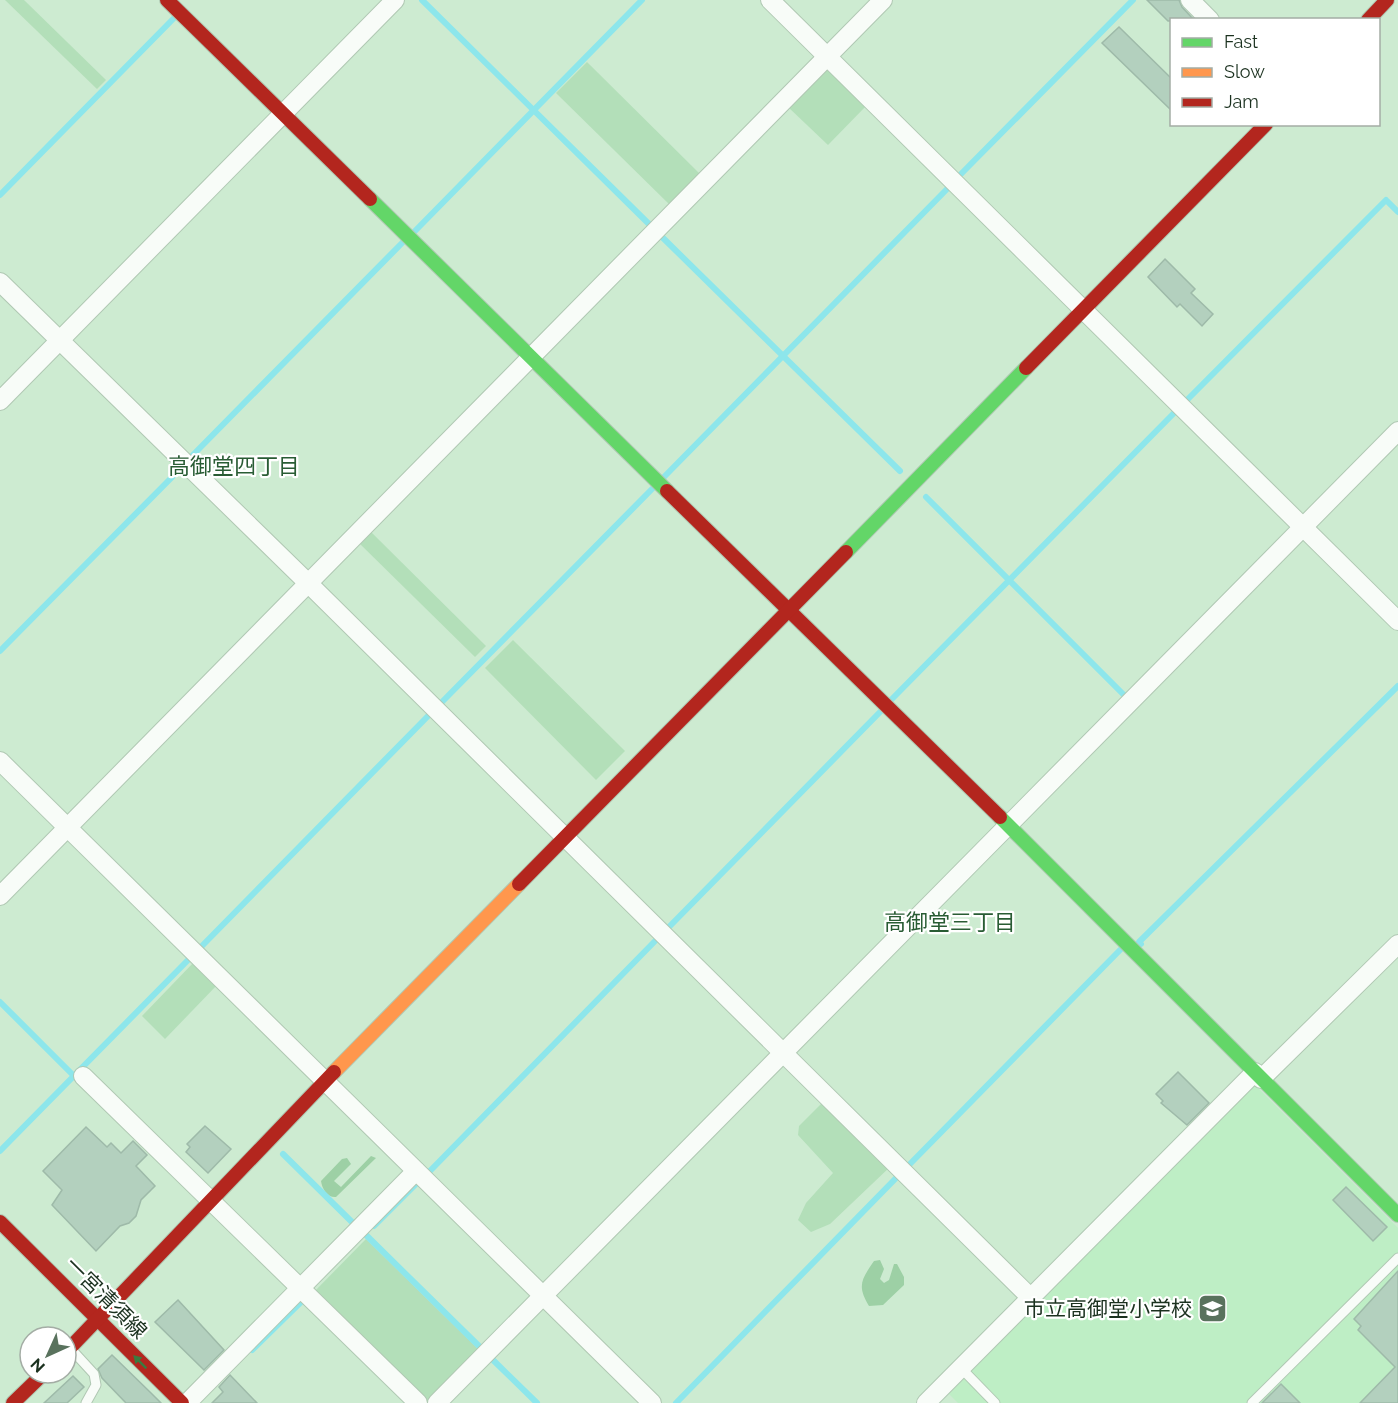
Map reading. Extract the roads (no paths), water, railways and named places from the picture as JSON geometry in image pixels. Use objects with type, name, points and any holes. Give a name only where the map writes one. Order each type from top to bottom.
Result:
[{"type":"street","points":[[167,0],[1009,826],[1398,1215]]},
{"type":"street","points":[[0,401],[395,0]]},
{"type":"street","points":[[770,0],[1398,621]]},
{"type":"street","points":[[0,896],[883,0]]},
{"type":"street","points":[[1190,0],[1207,18]]},
{"type":"street","points":[[1370,18],[1387,0]]},
{"type":"street","points":[[78,1340],[325,1081],[1264,126]]},
{"type":"street","points":[[0,282],[1031,1298]]},
{"type":"street","points":[[437,1403],[1398,431]]},
{"type":"street","points":[[0,761],[652,1403]]},
{"type":"street","points":[[935,1400],[961,1368],[1031,1298],[1258,1075],[1398,944]]},
{"type":"street","points":[[83,1076],[418,1403]]},
{"type":"street","points":[[187,1403],[416,1171]]},
{"type":"street","name":"一宮清須線","points":[[0,1222],[182,1403]]},
{"type":"street","points":[[13,1403],[32,1385]]},
{"type":"lane","points":[[1252,1403],[1398,1258]]},
{"type":"lane","points":[[78,1359],[94,1374],[96,1385],[86,1403]]},
{"type":"lane","points":[[961,1368],[995,1403]]},
{"type":"waterway","points":[[422,0],[652,227]]},
{"type":"waterway","points":[[415,231],[642,0]]},
{"type":"waterway","points":[[961,174],[1133,0]]},
{"type":"waterway","points":[[0,195],[176,16]]},
{"type":"waterway","points":[[662,479],[949,187]]},
{"type":"waterway","points":[[1188,399],[1386,200],[1398,212]]},
{"type":"waterway","points":[[660,235],[900,471]]},
{"type":"waterway","points":[[190,458],[404,241]]},
{"type":"waterway","points":[[890,701],[1176,411]]},
{"type":"waterway","points":[[0,651],[182,467]]},
{"type":"waterway","points":[[439,705],[653,488]]},
{"type":"waterway","points":[[926,497],[1126,697]]},
{"type":"waterway","points":[[1141,944],[1139,942],[1398,686]]},
{"type":"waterway","points":[[667,929],[881,711]]},
{"type":"waterway","points":[[199,949],[430,714]]},
{"type":"waterway","points":[[428,1173],[658,938]]},
{"type":"waterway","points":[[907,1167],[1121,949]]},
{"type":"waterway","points":[[0,1151],[190,958]]},
{"type":"waterway","points":[[0,1002],[74,1076]]},
{"type":"waterway","points":[[283,1154],[356,1226]]},
{"type":"waterway","points":[[676,1403],[899,1175]]},
{"type":"waterway","points":[[374,1226],[420,1180]]},
{"type":"waterway","points":[[366,1235],[482,1349]]},
{"type":"waterway","points":[[252,1350],[303,1300],[307,1304]]},
{"type":"waterway","points":[[492,1359],[537,1403]]},
{"type":"place","name":"市立高御堂小学校","points":[[1213,1309]]},
{"type":"district","name":"高御堂四丁目","points":[[234,466]]},
{"type":"district","name":"高御堂三丁目","points":[[950,922]]}]
